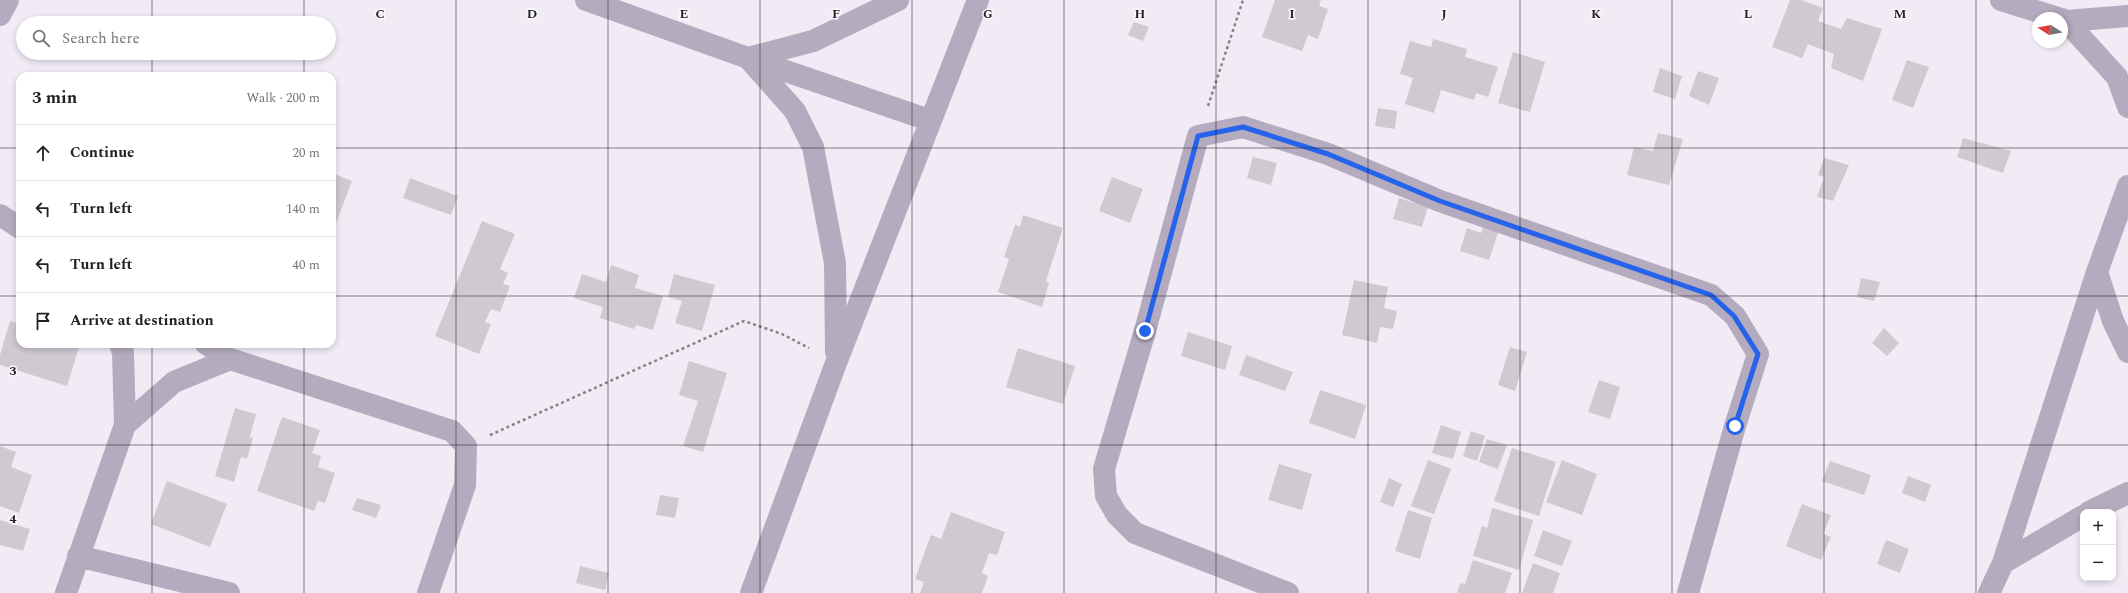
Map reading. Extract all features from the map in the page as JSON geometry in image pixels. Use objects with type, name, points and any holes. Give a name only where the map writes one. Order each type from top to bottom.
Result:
[{"type":"street","points":[[0,15],[8,0]]},
{"type":"street","points":[[586,0],[748,58],[929,120]]},
{"type":"street","points":[[748,58],[813,41],[898,0]]},
{"type":"street","points":[[751,593],[836,363],[929,120],[978,0]]},
{"type":"street","points":[[2001,0],[2040,12]]},
{"type":"street","points":[[2068,19],[2128,16]]},
{"type":"street","points":[[2068,25],[2117,77],[2128,107]]},
{"type":"street","points":[[748,58],[795,111],[813,147],[835,263],[836,363]]},
{"type":"street","points":[[1288,593],[1135,533],[1117,515],[1106,496],[1104,469],[1145,331],[1198,136],[1243,127],[1328,154],[1440,201],[1711,295],[1734,316],[1758,354],[1735,426],[1688,593]]},
{"type":"street","points":[[1989,593],[2003,563],[2097,272],[2128,186]]},
{"type":"street","points":[[0,215],[16,225]]},
{"type":"street","points":[[2097,272],[2114,321],[2128,352]]},
{"type":"street","points":[[66,593],[125,425],[123,352],[122,348]]},
{"type":"street","points":[[212,348],[230,359],[452,431],[466,446],[465,485],[428,593]]},
{"type":"street","points":[[125,425],[174,382],[230,359]]},
{"type":"street","points":[[2095,509],[2128,493]]},
{"type":"street","points":[[2003,563],[2080,518]]},
{"type":"street","points":[[78,556],[229,593]]},
{"type":"path","points":[[1198,136],[1243,0]]},
{"type":"path","points":[[466,446],[744,321],[782,334],[836,363]]},
{"type":"building","points":[[1275,0],[1321,0],[1319,6],[1328,9],[1318,39],[1308,35],[1302,51],[1262,37]]},
{"type":"building","points":[[1790,0],[1801,0],[1823,8],[1818,21],[1841,29],[1847,18],[1882,29],[1863,81],[1831,68],[1834,54],[1808,44],[1802,58],[1772,47]]},
{"type":"building","points":[[1134,22],[1149,27],[1143,41],[1128,35]]},
{"type":"building","points":[[1433,39],[1467,49],[1465,57],[1498,67],[1488,97],[1476,93],[1474,100],[1441,90],[1434,113],[1405,104],[1413,78],[1400,74],[1410,41],[1431,47]]},
{"type":"building","points":[[1513,52],[1545,62],[1530,112],[1498,103]]},
{"type":"building","points":[[1907,60],[1929,67],[1913,108],[1892,100]]},
{"type":"building","points":[[1660,68],[1682,76],[1675,99],[1653,92]]},
{"type":"building","points":[[1698,71],[1719,78],[1709,105],[1689,96]]},
{"type":"building","points":[[1378,108],[1397,111],[1395,129],[1375,126]]},
{"type":"building","points":[[1658,133],[1683,139],[1669,185],[1627,175],[1634,147],[1653,151]]},
{"type":"building","points":[[1963,138],[2011,151],[2003,173],[1957,157]]},
{"type":"building","points":[[1253,157],[1277,163],[1271,185],[1247,178]]},
{"type":"building","points":[[1824,158],[1849,165],[1833,201],[1817,197],[1824,177],[1818,175]]},
{"type":"building","points":[[336,175],[352,181],[336,223]]},
{"type":"building","points":[[1112,177],[1143,189],[1130,223],[1099,211]]},
{"type":"building","points":[[410,178],[458,196],[451,215],[403,198]]},
{"type":"building","points":[[1399,198],[1428,207],[1422,227],[1393,219]]},
{"type":"building","points":[[1023,215],[1063,228],[1046,281],[1049,283],[1042,307],[998,292],[1009,259],[1004,257],[1015,225],[1020,226]]},
{"type":"building","points":[[1486,220],[1501,224],[1489,260],[1460,251],[1467,228],[1481,233]]},
{"type":"building","points":[[482,221],[515,234],[500,269],[508,273],[503,284],[510,286],[500,312],[491,309],[485,322],[491,324],[479,354],[435,336]]},
{"type":"building","points":[[611,265],[639,275],[635,288],[663,296],[653,330],[636,325],[634,329],[600,318],[603,307],[574,298],[582,274],[606,282]]},
{"type":"building","points":[[674,274],[715,285],[702,331],[675,323],[682,301],[668,297]]},
{"type":"building","points":[[1861,278],[1880,282],[1874,301],[1857,297]]},
{"type":"building","points":[[1354,280],[1388,287],[1384,308],[1397,311],[1393,329],[1380,327],[1377,343],[1342,335]]},
{"type":"building","points":[[10,321],[16,323],[16,348],[79,348],[67,386],[0,365],[0,355]]},
{"type":"building","points":[[1884,328],[1899,343],[1887,356],[1872,343]]},
{"type":"building","points":[[1188,332],[1232,346],[1225,370],[1181,356]]},
{"type":"building","points":[[1510,347],[1527,352],[1515,391],[1498,385]]},
{"type":"building","points":[[1018,348],[1075,366],[1063,404],[1006,387]]},
{"type":"building","points":[[1246,355],[1293,372],[1285,391],[1239,375]]},
{"type":"building","points":[[689,361],[727,373],[703,452],[683,446],[698,401],[679,395]]},
{"type":"building","points":[[1599,380],[1620,387],[1610,419],[1588,412]]},
{"type":"building","points":[[1320,390],[1366,405],[1355,439],[1309,423]]},
{"type":"building","points":[[235,408],[256,414],[250,437],[253,438],[247,459],[241,457],[234,482],[215,476]]},
{"type":"building","points":[[282,417],[320,430],[312,453],[321,456],[318,467],[335,473],[325,503],[318,501],[314,511],[257,491]]},
{"type":"building","points":[[1441,425],[1461,432],[1453,459],[1432,453]]},
{"type":"building","points":[[1471,431],[1485,436],[1477,461],[1463,456]]},
{"type":"building","points":[[1487,439],[1507,445],[1498,469],[1479,462]]},
{"type":"building","points":[[0,446],[16,452],[11,467],[32,475],[19,513],[0,506]]},
{"type":"building","points":[[1512,448],[1556,462],[1539,516],[1494,501]]},
{"type":"building","points":[[1428,460],[1451,469],[1434,514],[1411,506]]},
{"type":"building","points":[[1562,460],[1597,474],[1582,515],[1546,502]]},
{"type":"building","points":[[1830,461],[1871,475],[1864,495],[1822,481]]},
{"type":"building","points":[[1279,464],[1312,474],[1302,510],[1268,500]]},
{"type":"building","points":[[1908,476],[1931,485],[1925,502],[1902,493]]},
{"type":"building","points":[[1389,478],[1402,484],[1393,507],[1380,502]]},
{"type":"building","points":[[167,481],[227,504],[210,547],[151,524]]},
{"type":"building","points":[[660,495],[679,498],[675,518],[656,515]]},
{"type":"building","points":[[357,498],[381,505],[376,518],[352,510]]},
{"type":"building","points":[[1802,504],[1831,515],[1823,534],[1831,537],[1821,560],[1786,546]]},
{"type":"building","points":[[1492,508],[1533,520],[1519,570],[1473,556],[1482,526],[1487,528]]},
{"type":"building","points":[[1408,510],[1432,518],[1420,559],[1395,551]]},
{"type":"building","points":[[951,512],[1005,532],[997,555],[989,553],[982,573],[988,576],[982,593],[920,593],[924,582],[915,579],[931,535],[941,539]]},
{"type":"building","points":[[0,520],[30,529],[23,551],[0,545]]},
{"type":"building","points":[[1543,530],[1572,541],[1562,566],[1534,556]]},
{"type":"building","points":[[1886,540],[1909,549],[1900,573],[1877,564]]},
{"type":"building","points":[[1473,560],[1512,573],[1505,593],[1457,593],[1460,583],[1465,584]]},
{"type":"building","points":[[1533,563],[1560,573],[1553,593],[1522,593]]},
{"type":"building","points":[[580,566],[609,573],[605,590],[576,583]]},
{"type":"route","points":[[1145,331],[1198,136],[1243,127],[1328,154],[1440,201],[1711,295],[1734,316],[1758,354],[1735,426]]}]
